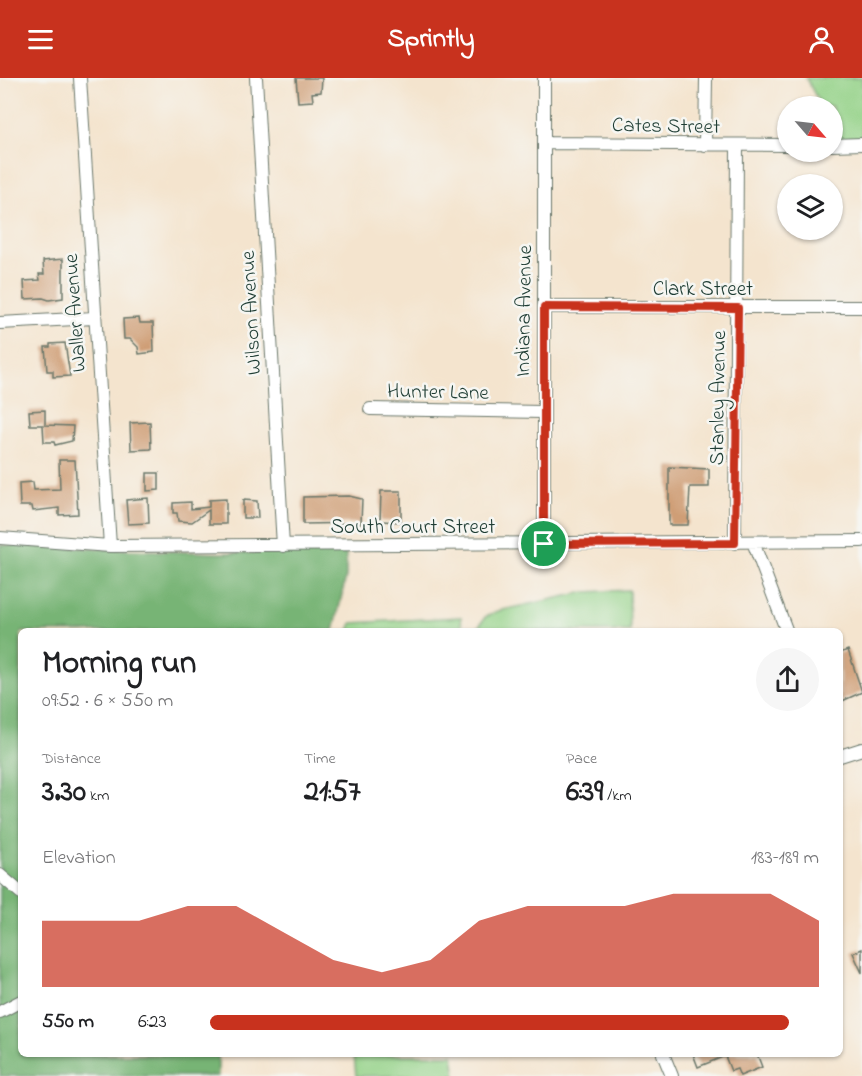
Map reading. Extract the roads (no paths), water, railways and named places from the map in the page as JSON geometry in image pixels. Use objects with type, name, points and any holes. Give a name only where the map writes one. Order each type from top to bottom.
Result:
[{"type":"street","name":"Waller Avenue","points":[[80,78],[110,546]]},
{"type":"street","name":"Wilson Avenue","points":[[256,78],[283,546]]},
{"type":"street","name":"Indiana Avenue","points":[[544,78],[542,412],[544,544]]},
{"type":"street","points":[[705,145],[706,78]]},
{"type":"street","name":"Cates Street","points":[[544,143],[777,145]]},
{"type":"street","points":[[843,145],[862,144]]},
{"type":"street","name":"Stanley Avenue","points":[[735,543],[738,308],[737,145]]},
{"type":"street","name":"Clark Street","points":[[544,307],[862,307]]},
{"type":"street","points":[[0,323],[94,318]]},
{"type":"street","name":"Hunter Lane","points":[[370,409],[542,412]]},
{"type":"street","name":"South Court Street","points":[[0,538],[110,546],[862,541]]},
{"type":"street","points":[[753,542],[785,628]]},
{"type":"street","points":[[843,754],[862,749]]},
{"type":"street","points":[[0,875],[18,890]]},
{"type":"street","points":[[0,1012],[18,1003]]},
{"type":"street","points":[[664,1057],[672,1076]]}]
